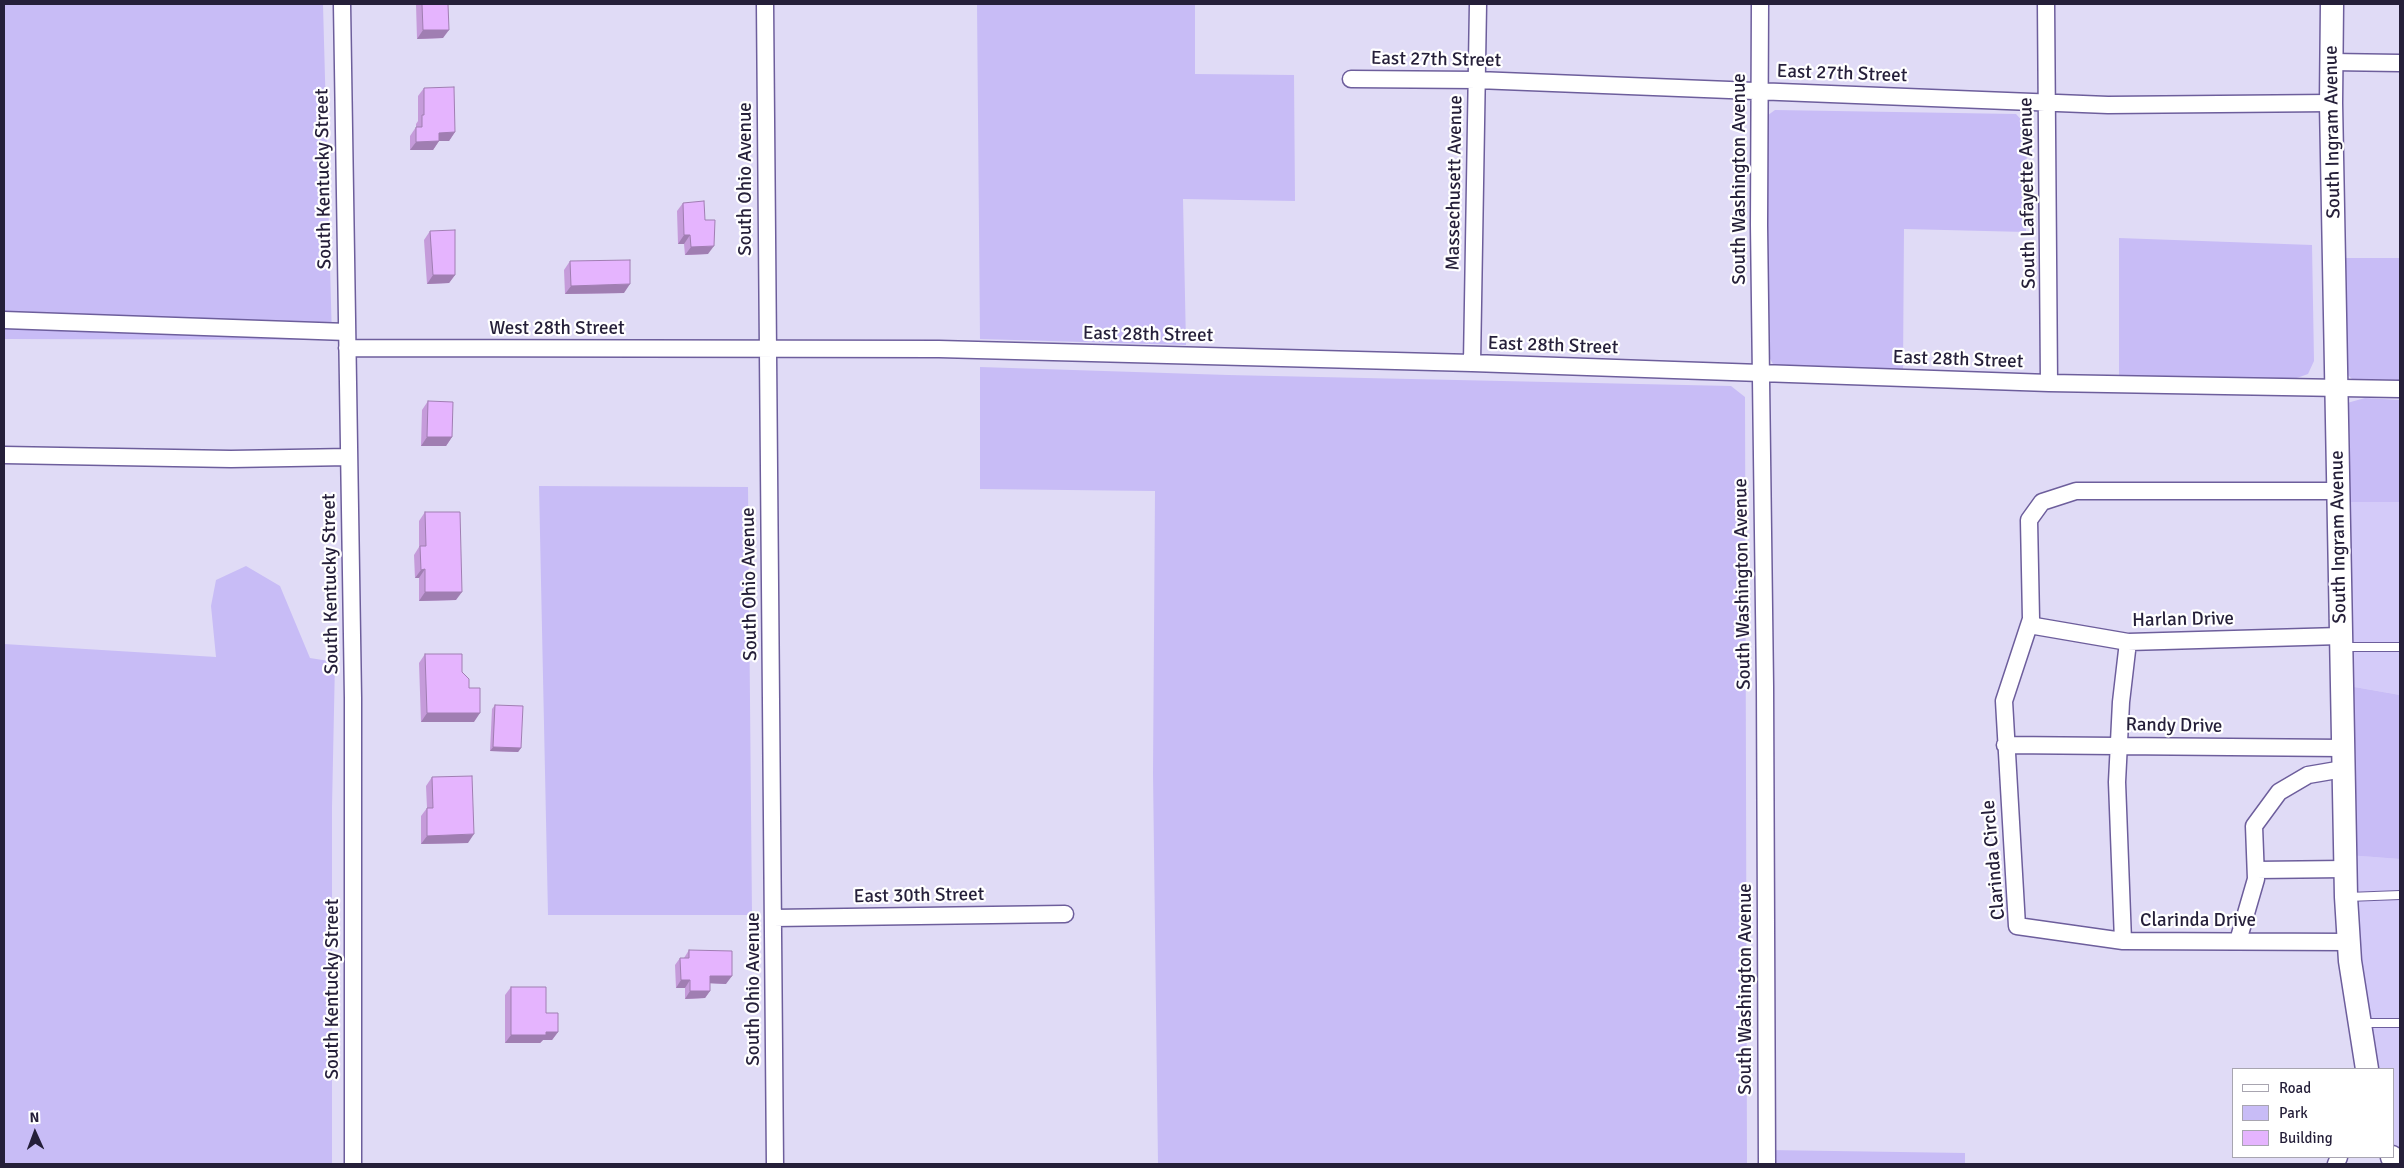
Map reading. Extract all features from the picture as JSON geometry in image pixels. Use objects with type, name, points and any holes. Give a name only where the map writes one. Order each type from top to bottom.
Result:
[{"type":"main road","name":"South Ingram Avenue","points":[[2332,4],[2331,104],[2338,388],[2340,642],[2346,897],[2349,942],[2367,1068]]},
{"type":"street","name":"South Kentucky Street","points":[[342,4],[353,698],[353,1164]]},
{"type":"street","name":"South Ohio Avenue","points":[[765,4],[775,1164]]},
{"type":"street","name":"Massechusett Avenue","points":[[1472,363],[1478,4]]},
{"type":"street","name":"South Washington Avenue","points":[[1760,4],[1767,1164]]},
{"type":"street","name":"South Lafayette Avenue","points":[[2046,4],[2049,383]]},
{"type":"street","points":[[2331,62],[2400,63]]},
{"type":"street","name":"East 27th Street","points":[[1351,80],[1477,80],[2108,105],[2331,104]]},
{"type":"street","name":"West 28th Street","points":[[4,320],[347,340],[768,349]]},
{"type":"street","name":"East 28th Street","points":[[768,349],[939,349],[1472,363],[2049,383],[2400,389]]},
{"type":"street","points":[[4,455],[231,459],[349,457]]},
{"type":"street","points":[[2005,745],[2004,701],[2031,620],[2029,520],[2042,502],[2076,491],[2338,491]]},
{"type":"street","name":"Harlan Drive","points":[[2029,625],[2128,642],[2340,642]]},
{"type":"street","name":"Clarinda Drive","points":[[2128,642],[2121,702],[2117,782],[2123,941],[2349,942]]},
{"type":"street","name":"Randy Drive","points":[[2005,745],[2119,745],[2343,758]]},
{"type":"street","name":"Clarinda Circle","points":[[2005,745],[2017,926],[2123,941]]},
{"type":"street","points":[[2238,942],[2256,879],[2254,826],[2278,792],[2308,774],[2343,758]]},
{"type":"street","points":[[2256,870],[2346,870]]},
{"type":"street","name":"East 30th Street","points":[[773,918],[1065,914]]},
{"type":"lane","points":[[2340,642],[2400,647]]},
{"type":"lane","points":[[2346,897],[2400,895]]},
{"type":"lane","points":[[2359,1023],[2400,1023]]},
{"type":"shaded area","points":[[2343,502],[2400,502],[2400,695],[2343,685]]},
{"type":"shaded area","points":[[2347,855],[2400,859],[2400,1164],[2394,1154],[2394,1068],[2370,1068]]},
{"type":"green space","points":[[4,4],[323,4],[332,340],[4,339]]},
{"type":"green space","points":[[977,4],[1195,4],[1195,74],[1294,75],[1295,201],[1183,199],[1186,345],[980,339]]},
{"type":"green space","points":[[1775,110],[2016,114],[2027,126],[2026,232],[1904,229],[1903,370],[1774,366],[1767,353],[1764,118]]},
{"type":"green space","points":[[2119,238],[2312,245],[2314,361],[2308,374],[2294,379],[2119,376]]},
{"type":"green space","points":[[2338,258],[2400,258],[2400,380],[2352,379],[2339,366]]},
{"type":"green space","points":[[980,367],[1228,375],[1731,386],[1745,397],[1747,1164],[1158,1164],[1153,773],[1155,491],[980,489]]},
{"type":"green space","points":[[2365,398],[2400,400],[2400,502],[2343,502],[2347,403]]},
{"type":"green space","points":[[539,486],[748,487],[752,915],[548,915]]},
{"type":"green space","points":[[246,566],[280,586],[310,658],[335,662],[332,807],[332,1164],[4,1164],[4,644],[216,657],[211,606],[216,580]]},
{"type":"green space","points":[[2343,685],[2400,695],[2400,859],[2347,855]]},
{"type":"green space","points":[[1768,1150],[1965,1153],[1965,1164],[1768,1164]]},
{"type":"building","points":[[422,4],[448,4],[449,30],[423,30]]},
{"type":"building","points":[[454,87],[455,132],[439,133],[439,141],[416,142],[416,127],[422,127],[422,115],[424,115],[424,88]]},
{"type":"building","points":[[704,201],[705,220],[715,220],[714,246],[691,247],[690,235],[684,235],[683,203]]},
{"type":"building","points":[[455,230],[455,275],[433,275],[430,231]]},
{"type":"building","points":[[630,260],[630,284],[571,286],[570,261]]},
{"type":"building","points":[[428,401],[453,402],[452,437],[427,437]]},
{"type":"building","points":[[425,512],[460,512],[462,592],[425,592],[425,569],[421,570],[420,546],[426,546]]},
{"type":"building","points":[[425,654],[462,654],[462,672],[469,679],[469,688],[480,688],[480,713],[427,713]]},
{"type":"building","points":[[495,705],[523,706],[521,748],[493,747]]},
{"type":"building","points":[[472,776],[474,834],[427,836],[427,808],[433,808],[432,777]]},
{"type":"building","points":[[689,950],[732,951],[732,976],[710,976],[710,991],[690,991],[690,980],[681,980],[680,958],[689,958]]},
{"type":"building","points":[[511,987],[546,987],[546,1013],[558,1013],[558,1032],[546,1032],[546,1035],[511,1035]]}]
